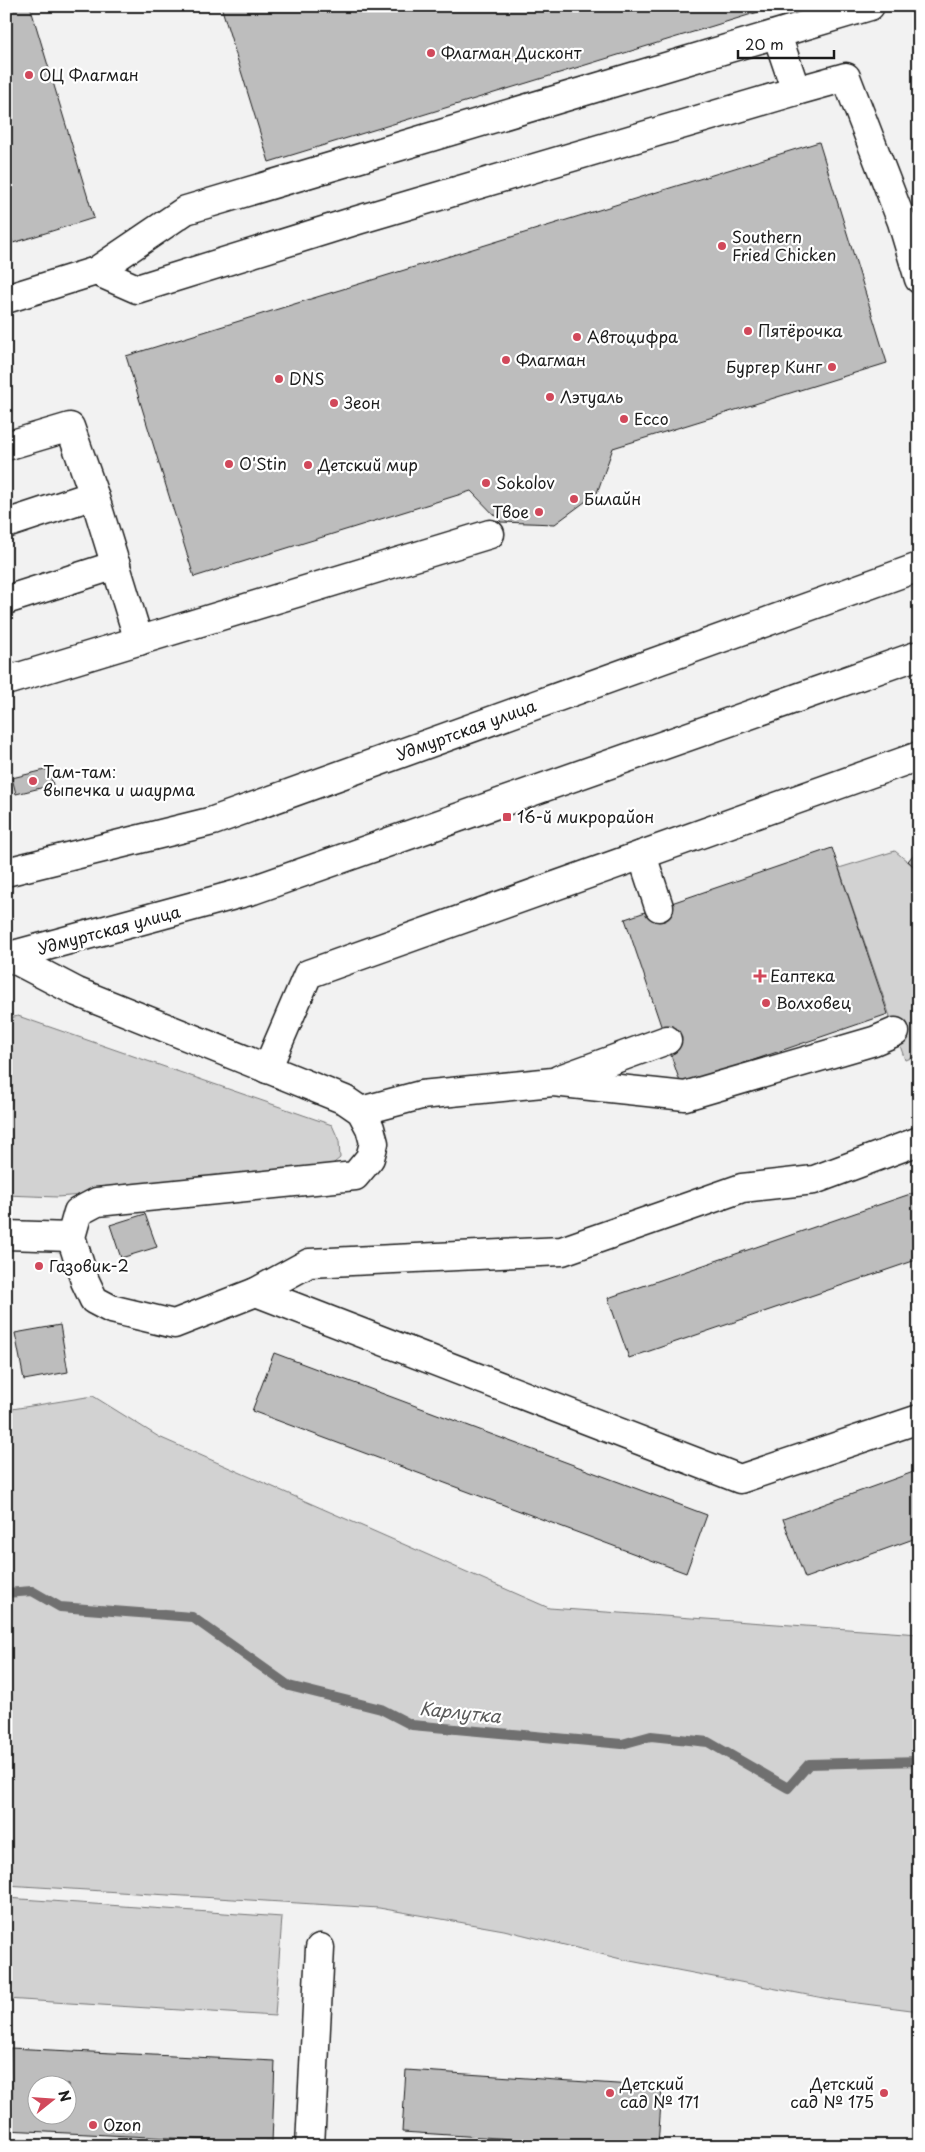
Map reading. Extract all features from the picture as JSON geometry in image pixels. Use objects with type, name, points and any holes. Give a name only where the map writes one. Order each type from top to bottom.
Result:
[{"type":"main road","points":[[6,299],[96,271],[186,210],[870,6]]},
{"type":"main road","points":[[777,35],[796,91]]},
{"type":"main road","points":[[96,271],[137,289],[358,220],[846,77],[902,222],[919,279]]},
{"type":"main road","points":[[6,446],[70,427],[94,495],[139,641]]},
{"type":"main road","points":[[6,524],[94,495]]},
{"type":"main road","points":[[6,681],[490,534]]},
{"type":"main road","points":[[6,600],[116,565]]},
{"type":"main road","name":"Удмуртская улица","points":[[6,872],[213,822],[919,567]]},
{"type":"main road","name":"Удмуртская улица","points":[[8,957],[253,890],[919,654]]},
{"type":"main road","points":[[267,1069],[308,974],[919,756]]},
{"type":"main road","points":[[642,855],[659,907]]},
{"type":"main road","points":[[8,957],[77,992],[345,1100],[361,1111],[370,1128],[374,1143],[370,1158],[355,1176],[97,1202],[78,1212],[70,1237],[84,1281],[94,1300],[112,1309],[174,1324],[256,1292],[309,1263],[562,1251],[742,1188],[814,1180],[919,1140]]},
{"type":"main road","points":[[361,1111],[421,1095],[554,1082],[686,1096],[874,1041],[895,1032]]},
{"type":"main road","points":[[554,1082],[667,1040]]},
{"type":"main road","points":[[6,1235],[70,1237]]},
{"type":"main road","points":[[256,1292],[740,1479],[919,1419]]},
{"type":"main road","points":[[310,2146],[320,1948]]},
{"type":"shaded area","points":[[895,851],[919,871],[919,1056],[905,1060],[839,868]]},
{"type":"shaded area","points":[[18,1016],[332,1125],[339,1141],[340,1158],[318,1176],[57,1197],[6,1195],[6,1019]]},
{"type":"shaded area","points":[[93,1396],[159,1437],[549,1608],[919,1634],[919,2011],[834,2000],[625,1960],[504,1930],[379,1908],[6,1885],[6,1410]]},
{"type":"shaded area","points":[[6,1898],[282,1917],[275,2016],[6,1999]]},
{"type":"building","name":"ОЦ Флагман","points":[[6,6],[30,6],[94,218],[13,243],[6,222]]},
{"type":"building","name":"Флагман Дисконт","points":[[221,6],[778,6],[269,162]]},
{"type":"building","name":"Флагман","points":[[819,142],[887,363],[613,448],[597,493],[555,524],[501,522],[471,491],[194,577],[126,356]]},
{"type":"building","name":"Там-там: выпечка и шаурма","points":[[49,769],[53,785],[16,794],[12,778]]},
{"type":"building","points":[[832,848],[888,1014],[681,1085],[625,919]]},
{"type":"building","points":[[919,848],[919,871],[908,861]]},
{"type":"building","points":[[919,1191],[919,1259],[629,1358],[608,1298]]},
{"type":"building","points":[[145,1214],[157,1247],[121,1258],[110,1225]]},
{"type":"building","points":[[60,1325],[68,1372],[24,1380],[15,1333]]},
{"type":"building","points":[[274,1353],[707,1515],[686,1573],[252,1411]]},
{"type":"building","points":[[919,1470],[919,1537],[805,1578],[783,1519]]},
{"type":"building","points":[[10,2048],[275,2061],[272,2143],[6,2130]]},
{"type":"building","points":[[406,2070],[662,2087],[658,2146],[626,2146],[402,2132]]},
{"type":"waterway","name":"Карлутка","points":[[6,1593],[32,1591],[60,1607],[192,1617],[289,1686],[381,1709],[412,1725],[622,1744],[651,1736],[708,1742],[788,1788],[809,1764],[919,1761]]},
{"type":"place","name":"Флагман Дисконт","points":[[431,53]]},
{"type":"place","name":"ОЦ Флагман","points":[[29,75]]},
{"type":"place","name":"Southern Fried Chicken","points":[[722,246]]},
{"type":"place","name":"Пятёрочка","points":[[748,331]]},
{"type":"place","name":"Автоцифра","points":[[577,337]]},
{"type":"place","name":"Флагман","points":[[506,360]]},
{"type":"place","name":"Бургер Кинг","points":[[832,367]]},
{"type":"place","name":"DNS","points":[[279,379]]},
{"type":"place","name":"Лэтуаль","points":[[550,397]]},
{"type":"place","name":"Зеон","points":[[334,403]]},
{"type":"place","name":"Ecco","points":[[624,419]]},
{"type":"place","name":"O'Stin","points":[[229,464]]},
{"type":"place","name":"Детский мир","points":[[308,465]]},
{"type":"place","name":"Sokolov","points":[[486,483]]},
{"type":"place","name":"Билайн","points":[[574,499]]},
{"type":"place","name":"Твое","points":[[539,512]]},
{"type":"place","name":"Там-там: выпечка и шаурма","points":[[33,781]]},
{"type":"place","name":"16-й микрорайон","points":[[507,817]]},
{"type":"place","name":"Еаптека","points":[[760,976]]},
{"type":"place","name":"Волховец","points":[[766,1003]]},
{"type":"place","name":"Газовик-2","points":[[39,1266]]},
{"type":"place","name":"Детский сад № 171","points":[[610,2093]]},
{"type":"place","name":"Детский сад № 175","points":[[884,2093]]},
{"type":"place","name":"Ozon","points":[[93,2125]]}]
